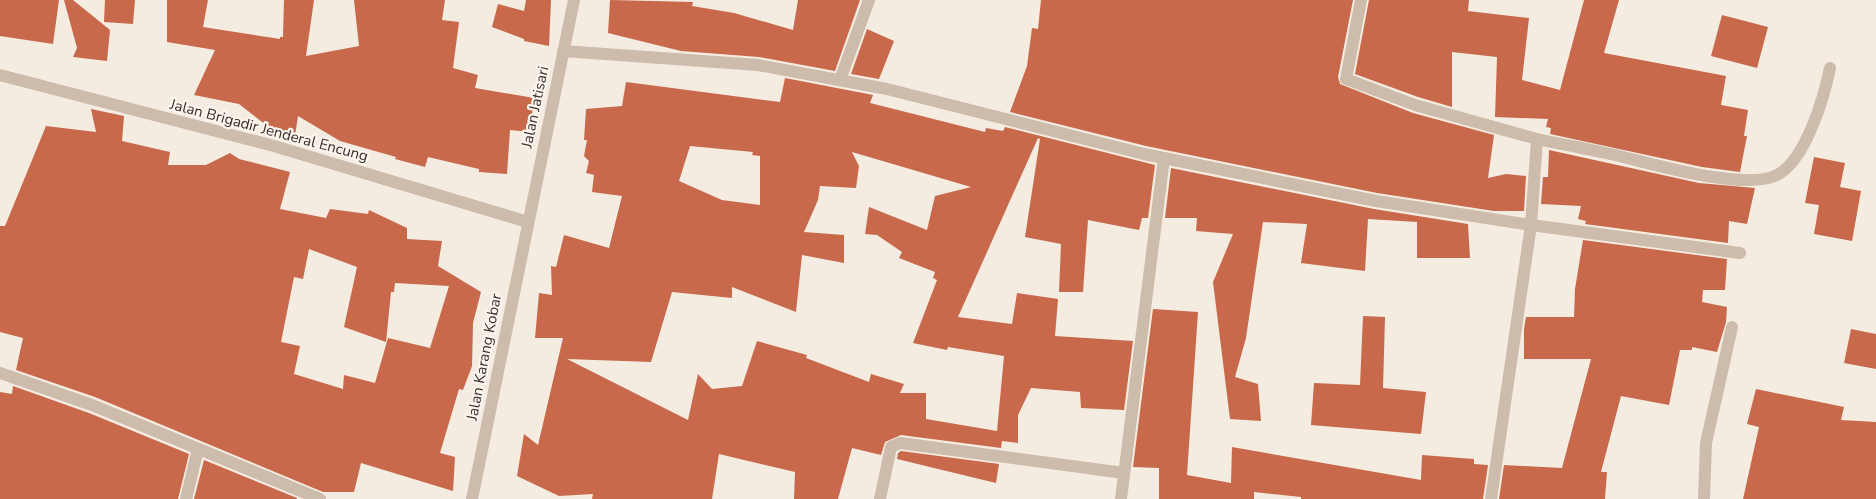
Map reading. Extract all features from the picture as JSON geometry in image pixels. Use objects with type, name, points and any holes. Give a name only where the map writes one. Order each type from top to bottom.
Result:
[{"type":"street","name":"Jalan Jatisari","points":[[528,222],[574,0]]},
{"type":"street","points":[[840,80],[869,0]]},
{"type":"street","points":[[1361,0],[1346,79],[1416,105],[1537,139],[1679,171],[1751,180],[1769,178],[1783,171],[1799,150],[1819,113],[1830,68]]},
{"type":"street","points":[[563,51],[758,64],[886,89],[1164,158],[1376,201],[1531,225],[1740,253]]},
{"type":"street","name":"Jalan Brigadir Jenderal Encung","points":[[0,75],[274,146],[528,222]]},
{"type":"street","points":[[1491,499],[1531,225],[1537,139]]},
{"type":"street","points":[[1121,499],[1164,158]]},
{"type":"street","name":"Jalan Karang Kobar","points":[[472,499],[528,222]]},
{"type":"street","points":[[1704,499],[1706,442],[1732,327]]},
{"type":"street","points":[[0,373],[92,404],[320,499]]},
{"type":"street","points":[[880,499],[891,447],[900,443],[1124,473]]},
{"type":"street","points":[[186,499],[198,448]]},
{"type":"building","points":[[0,0],[59,0],[53,44],[0,36]]},
{"type":"building","points":[[64,0],[73,0],[110,30],[107,61],[73,57],[77,48]]},
{"type":"building","points":[[105,0],[135,0],[133,24],[104,22]]},
{"type":"building","points":[[167,0],[208,0],[203,27],[280,39],[280,37],[283,37],[284,0],[314,0],[306,56],[359,46],[354,0],[445,0],[442,20],[459,22],[453,68],[478,75],[475,88],[534,98],[530,132],[510,130],[507,174],[479,172],[479,169],[428,157],[425,167],[395,159],[396,157],[340,141],[298,116],[294,143],[288,142],[239,104],[194,95],[215,50],[167,42]]},
{"type":"building","points":[[526,0],[551,0],[549,46],[524,41],[524,39],[492,27],[498,4],[524,11]]},
{"type":"building","points":[[610,0],[693,2],[692,6],[734,13],[793,30],[798,0],[860,0],[835,71],[759,57],[681,51],[608,33]]},
{"type":"building","points":[[1041,0],[1353,0],[1338,77],[1340,84],[1413,113],[1494,135],[1488,178],[1506,174],[1526,176],[1524,211],[1494,211],[1377,193],[1146,146],[1010,112],[1027,66],[1032,28],[1038,29]]},
{"type":"building","points":[[1369,0],[1469,0],[1468,11],[1529,18],[1522,80],[1560,90],[1584,0],[1619,0],[1604,53],[1726,76],[1721,105],[1748,110],[1744,136],[1747,136],[1740,172],[1702,167],[1550,134],[1551,128],[1546,127],[1548,119],[1495,117],[1497,57],[1452,52],[1452,107],[1355,74]]},
{"type":"building","points":[[1722,15],[1768,27],[1757,68],[1711,56]]},
{"type":"building","points":[[867,29],[894,41],[879,79],[851,74]]},
{"type":"building","points":[[785,78],[873,95],[870,103],[985,132],[986,128],[1003,131],[1005,127],[1155,165],[1148,218],[1142,218],[1139,230],[1088,220],[1083,292],[1059,292],[1061,244],[1025,237],[1040,139],[1038,138],[958,317],[1012,324],[1017,293],[1058,299],[1055,336],[1133,341],[1124,410],[1081,408],[1080,392],[1031,388],[1018,415],[1018,443],[1002,441],[1001,448],[901,435],[885,442],[881,455],[852,448],[838,499],[794,499],[795,472],[719,454],[712,499],[592,499],[593,494],[559,496],[517,476],[524,434],[538,445],[563,338],[535,338],[539,293],[552,295],[551,266],[556,267],[564,235],[609,248],[622,196],[592,192],[594,175],[586,173],[589,161],[584,156],[587,140],[584,140],[586,109],[622,106],[626,82],[780,102]],"holes":[[[690,146],[753,152],[752,155],[760,156],[760,205],[722,200],[679,181]],[[852,152],[971,187],[935,196],[927,230],[869,207],[865,234],[877,235],[902,252],[899,258],[935,272],[933,278],[937,280],[913,343],[947,350],[948,347],[1004,356],[997,431],[926,419],[926,393],[900,393],[904,384],[871,374],[869,382],[806,358],[807,355],[757,341],[742,386],[712,389],[698,374],[688,420],[567,359],[651,362],[672,292],[732,298],[732,287],[796,312],[802,255],[844,263],[844,235],[804,232],[818,200],[820,186],[856,188],[859,166]]]},
{"type":"building","points":[[91,109],[124,116],[122,141],[170,152],[168,165],[206,165],[230,153],[239,159],[290,172],[280,209],[326,218],[330,209],[368,214],[369,210],[407,228],[407,239],[442,241],[438,266],[481,292],[473,323],[472,366],[463,390],[459,389],[440,453],[455,457],[453,491],[361,463],[354,492],[323,492],[95,397],[16,370],[23,338],[0,332],[0,226],[5,226],[46,126],[96,132]],"holes":[[[309,249],[357,267],[344,327],[386,342],[391,292],[394,292],[395,283],[449,286],[430,348],[388,338],[375,383],[344,375],[343,389],[294,374],[300,346],[281,342],[294,277],[303,279]]]},
{"type":"building","points":[[1549,150],[1699,183],[1755,188],[1747,224],[1729,221],[1728,243],[1585,224],[1586,221],[1578,219],[1581,206],[1541,204],[1543,177],[1548,177]]},
{"type":"building","points":[[1814,157],[1845,163],[1840,187],[1861,191],[1852,241],[1814,234],[1819,205],[1805,203]]},
{"type":"building","points":[[1171,168],[1374,209],[1468,224],[1470,258],[1417,258],[1417,222],[1368,219],[1365,271],[1301,263],[1307,224],[1263,222],[1246,338],[1235,377],[1258,384],[1261,421],[1230,419],[1213,282],[1233,234],[1196,231],[1197,218],[1165,218]]},
{"type":"building","points":[[1583,240],[1727,259],[1725,290],[1703,290],[1702,302],[1727,307],[1726,322],[1717,352],[1692,347],[1692,350],[1680,350],[1669,405],[1621,396],[1601,472],[1607,472],[1605,499],[1499,499],[1504,465],[1562,468],[1591,359],[1524,359],[1524,329],[1526,317],[1574,317],[1575,289]]},
{"type":"building","points":[[1153,309],[1198,312],[1187,475],[1231,483],[1232,447],[1421,480],[1422,455],[1474,459],[1474,464],[1488,465],[1483,499],[1301,499],[1301,497],[1254,492],[1254,499],[1159,499],[1159,468],[1133,467]]},
{"type":"building","points":[[1363,316],[1385,317],[1383,388],[1426,392],[1421,434],[1311,425],[1314,383],[1360,385]]},
{"type":"building","points":[[1851,329],[1876,334],[1876,369],[1844,363]]},
{"type":"building","points":[[13,386],[89,413],[189,454],[178,499],[0,499],[0,392],[12,394]]},
{"type":"building","points":[[1756,389],[1844,407],[1841,420],[1876,422],[1876,499],[1743,499],[1759,427],[1747,424]]},
{"type":"building","points":[[901,451],[999,464],[996,483],[897,459],[898,453]]},
{"type":"building","points":[[204,460],[297,498],[297,499],[194,499]]}]
